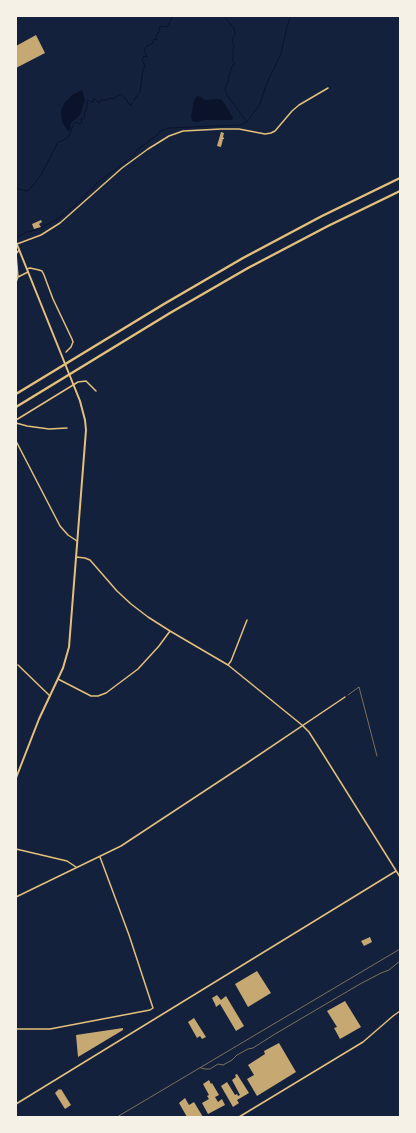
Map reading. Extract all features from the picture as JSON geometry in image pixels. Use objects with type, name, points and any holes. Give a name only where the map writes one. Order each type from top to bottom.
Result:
[{"type":"highway","points":[[16,394],[243,258],[322,216],[400,178]]},
{"type":"highway","points":[[16,407],[157,321],[248,268],[321,229],[400,191]]},
{"type":"street","points":[[16,778],[39,718],[58,679],[69,647],[86,430],[83,410],[16,243],[41,235],[60,223],[122,168],[169,136],[183,131],[221,129],[265,134],[272,133],[276,131],[292,111],[299,105],[328,88]]},
{"type":"street","points":[[16,282],[18,276],[16,254],[19,250]]},
{"type":"street","points":[[26,269],[30,268],[39,270],[44,275],[53,299],[73,342],[71,347],[66,352]]},
{"type":"street","points":[[18,276],[28,272]]},
{"type":"street","points":[[16,420],[78,382],[86,381],[96,391]]},
{"type":"street","points":[[16,423],[48,429],[67,428]]},
{"type":"street","points":[[16,441],[60,526],[68,535],[78,542]]},
{"type":"street","points":[[76,557],[90,560],[117,591],[131,604],[156,623],[228,665],[302,725],[317,745],[400,877]]},
{"type":"street","points":[[228,665],[231,661],[247,620]]},
{"type":"street","points":[[58,679],[91,696],[98,696],[106,693],[138,669],[159,646],[170,631]]},
{"type":"street","points":[[18,665],[50,696]]},
{"type":"street","points":[[16,896],[121,846],[345,697]]},
{"type":"street","points":[[16,849],[67,861],[76,867]]},
{"type":"street","points":[[16,1029],[50,1029],[150,1010],[153,1008],[129,935],[100,857]]},
{"type":"street","points":[[16,1104],[396,871]]},
{"type":"street","points":[[239,1117],[363,1042],[400,1011]]},
{"type":"path","points":[[345,697],[359,687],[377,756]]},
{"type":"path","points":[[117,1117],[400,949]]},
{"type":"path","points":[[200,1068],[210,1069],[218,1064],[223,1065],[237,1055],[253,1048],[360,984],[389,970],[400,961]]},
{"type":"water","points":[[82,90],[85,100],[80,115],[71,123],[70,131],[68,131],[62,122],[61,110],[65,102],[72,95]]},
{"type":"water","points":[[197,96],[205,100],[222,100],[233,118],[232,120],[192,121],[191,117],[194,100]]},
{"type":"building","points":[[36,35],[45,53],[16,68],[16,46]]},
{"type":"building","points":[[221,132],[224,133],[224,139],[221,147],[217,146]]},
{"type":"building","points":[[41,220],[42,222],[39,224],[41,227],[34,229],[32,224]]},
{"type":"building","points":[[370,937],[372,942],[364,946],[361,941]]},
{"type":"building","points":[[257,971],[271,993],[248,1007],[235,984]]},
{"type":"building","points":[[217,995],[221,1000],[226,996],[244,1026],[236,1031],[220,1004],[216,1007],[212,998]]},
{"type":"building","points":[[345,1001],[361,1027],[340,1039],[334,1028],[337,1027],[327,1011]]},
{"type":"building","points":[[194,1018],[206,1037],[202,1039],[200,1036],[197,1038],[188,1022]]},
{"type":"building","points":[[123,1028],[123,1030],[78,1057],[76,1035]]},
{"type":"building","points":[[279,1043],[296,1072],[257,1096],[247,1079],[254,1075],[248,1065],[265,1054],[264,1051]]},
{"type":"building","points":[[237,1074],[249,1093],[237,1100],[239,1103],[233,1107],[221,1086],[227,1082],[235,1095],[240,1095],[232,1080]]},
{"type":"building","points":[[209,1080],[219,1095],[215,1097],[218,1102],[222,1099],[225,1105],[208,1114],[202,1103],[209,1099],[207,1096],[209,1095],[203,1084]]},
{"type":"building","points":[[61,1089],[71,1105],[65,1109],[55,1093]]},
{"type":"building","points":[[185,1098],[189,1105],[194,1102],[203,1117],[187,1117],[179,1103]]},
{"type":"waterway","points":[[134,100],[140,92],[143,69],[145,66],[142,60],[144,56],[147,57],[144,50],[147,46],[152,44],[154,39],[157,40],[156,36],[160,30],[160,26],[167,27],[173,16]]},
{"type":"waterway","points":[[224,16],[234,28],[235,34],[232,40],[234,46],[233,61],[235,64],[232,66],[228,77],[229,81],[225,90],[246,121]]},
{"type":"waterway","points":[[16,238],[56,220],[77,204],[97,183],[132,157],[137,150],[160,131],[169,128],[241,125],[247,122],[260,104],[266,85],[281,54],[287,26],[291,16]]},
{"type":"waterway","points":[[16,189],[28,191],[41,175],[58,142],[69,136],[74,123],[82,123],[81,119],[85,118],[84,114],[87,107],[87,101],[89,100],[91,102],[95,99],[99,103],[101,100],[107,100],[110,98],[113,99],[121,94],[129,104],[131,105],[132,103]]}]
